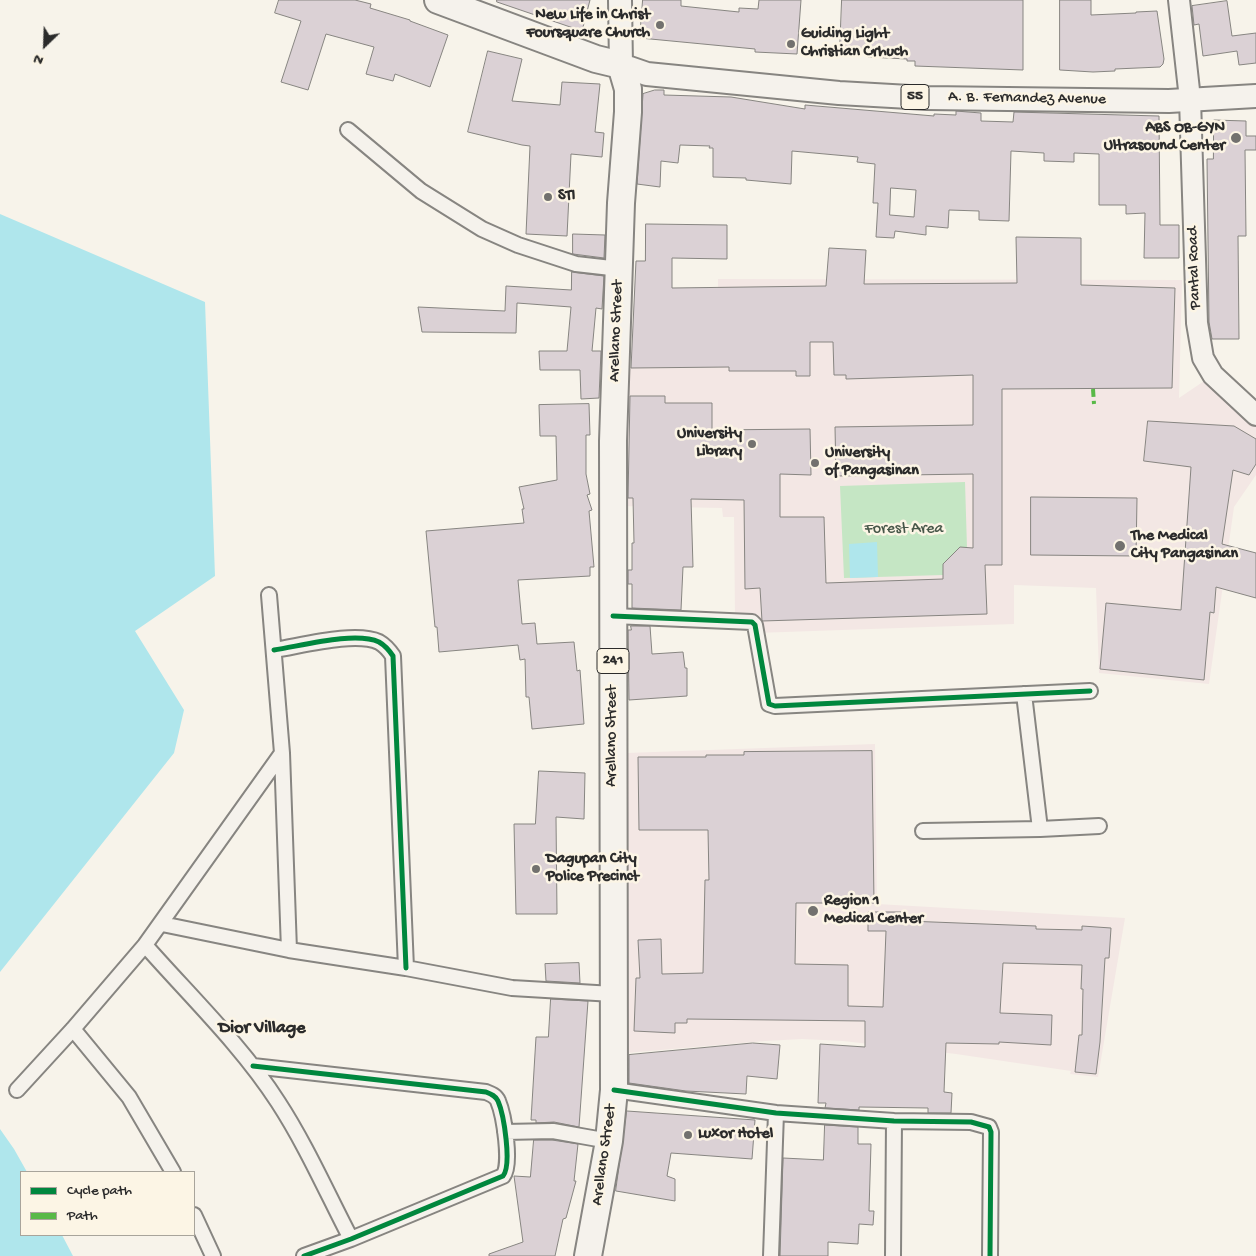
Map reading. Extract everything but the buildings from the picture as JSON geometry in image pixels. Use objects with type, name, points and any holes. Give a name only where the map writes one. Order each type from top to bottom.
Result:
[{"type":"highway","name":"55","points":[[438,0],[596,59],[621,66]]},
{"type":"highway","name":"Arellano Street","points":[[588,1256],[609,1141],[614,1090],[613,441],[621,203],[628,97],[628,89],[621,66]]},
{"type":"main road","name":"241","points":[[620,0],[621,66]]},
{"type":"main road","name":"A. B. Fernandez Avenue","points":[[621,66],[647,74],[839,93],[927,98],[1169,101],[1256,96]]},
{"type":"street","name":"Pantal Road","points":[[1179,0],[1200,99],[1197,323],[1203,358],[1213,375],[1256,415]]},
{"type":"street","points":[[348,130],[421,191],[482,229],[518,245],[576,264],[620,269]]},
{"type":"street","points":[[270,595],[282,753],[289,950]]},
{"type":"street","points":[[613,616],[752,622],[755,625],[769,704],[775,706],[1090,691]]},
{"type":"street","points":[[274,650],[345,638],[370,639],[388,648],[393,656],[406,968]]},
{"type":"street","points":[[1024,694],[1040,829]]},
{"type":"street","points":[[17,1090],[73,1029],[162,924],[282,753]]},
{"type":"street","points":[[923,831],[1099,826]]},
{"type":"street","points":[[162,924],[289,950],[406,968],[512,988],[613,994]]},
{"type":"street","points":[[145,945],[253,1066],[278,1102],[303,1144],[351,1239]]},
{"type":"street","points":[[73,1029],[129,1097],[172,1171]]},
{"type":"street","points":[[253,1066],[486,1092],[498,1100],[505,1132],[507,1168],[503,1176],[351,1239],[304,1256]]},
{"type":"street","points":[[614,1090],[776,1113],[894,1121],[971,1122],[989,1127],[991,1132],[990,1256]]},
{"type":"street","points":[[771,1256],[776,1113]]},
{"type":"street","points":[[893,1256],[894,1121]]},
{"type":"street","points":[[505,1132],[553,1131],[609,1141]]},
{"type":"street","points":[[195,1217],[213,1256]]},
{"type":"shaded area","name":"University of Pangasinan","points":[[718,279],[1182,280],[1179,398],[1213,375],[1256,422],[1256,475],[1234,507],[1209,684],[1099,673],[1096,588],[1014,585],[1014,624],[756,633],[735,615],[734,517],[723,517],[722,508],[617,506],[620,367],[718,367]]},
{"type":"shaded area","name":"Region 1 Medical Center","points":[[875,744],[877,904],[1125,918],[1098,1077],[1070,1074],[1071,1071],[956,1054],[843,1041],[802,1039],[765,1041],[626,1053],[627,753]]},
{"type":"green space","name":"Forest Area","points":[[965,482],[967,548],[943,564],[943,575],[844,578],[840,486]]},
{"type":"water","points":[[0,214],[205,302],[215,576],[135,631],[184,710],[174,753],[0,972]]},
{"type":"water","points":[[877,542],[878,577],[850,578],[849,544]]},
{"type":"water","points":[[0,1129],[26,1171],[20,1171],[20,1236],[63,1236],[73,1256],[0,1256]]},
{"type":"marked path","points":[[1093,389],[1094,404]]},
{"type":"cycle path","points":[[613,616],[752,622],[755,625],[769,704],[775,706],[1090,691]]},
{"type":"cycle path","points":[[274,650],[328,640],[356,638],[379,642],[393,656],[406,968]]},
{"type":"cycle path","points":[[253,1066],[486,1092],[496,1098],[500,1108],[505,1128],[507,1151],[506,1170],[503,1176],[351,1239],[304,1256]]},
{"type":"cycle path","points":[[614,1090],[776,1113],[894,1121],[971,1122],[989,1127],[991,1132],[990,1256]]},
{"type":"place","name":"New Life in Christ Foursquare Church","points":[[660,25]]},
{"type":"place","name":"Guiding Light Christian Crhuch","points":[[791,44]]},
{"type":"place","name":"ABS OB-GYN Ultrasound Center","points":[[1236,138]]},
{"type":"place","name":"STI","points":[[548,197]]},
{"type":"place","name":"University Library","points":[[752,444]]},
{"type":"place","name":"University of Pangasinan","points":[[815,463]]},
{"type":"place","name":"The Medical City Pangasinan","points":[[1120,546]]},
{"type":"place","name":"Dagupan City Police Precinct","points":[[536,869]]},
{"type":"place","name":"Region 1 Medical Center","points":[[813,911]]},
{"type":"place","name":"Luxor Hotel","points":[[688,1135]]},
{"type":"district","name":"Dior Village","points":[[262,1029]]}]
